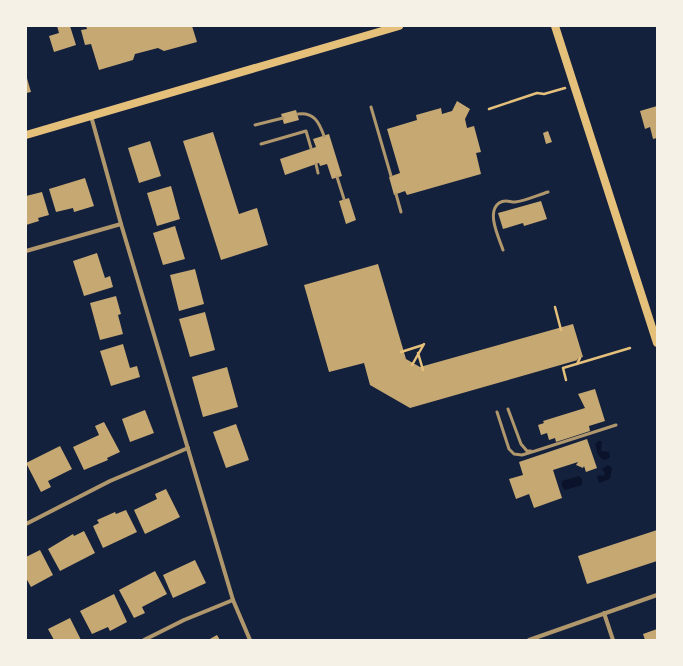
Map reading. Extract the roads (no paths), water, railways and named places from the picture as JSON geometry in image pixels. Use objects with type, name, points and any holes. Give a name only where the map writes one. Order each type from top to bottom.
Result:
[{"type":"main road","points":[[26,135],[399,26]]},
{"type":"main road","points":[[555,26],[657,342]]},
{"type":"street","points":[[92,116],[121,224],[233,600],[250,640]]},
{"type":"street","points":[[26,251],[121,224]]},
{"type":"street","points":[[26,524],[110,481],[188,448]]},
{"type":"street","points":[[529,640],[657,595]]},
{"type":"street","points":[[144,640],[184,620],[233,600]]},
{"type":"street","points":[[604,613],[613,640]]},
{"type":"lane","points":[[371,107],[391,176]]},
{"type":"lane","points":[[298,114],[308,114],[314,116],[318,121],[324,136]]},
{"type":"lane","points":[[255,125],[283,118]]},
{"type":"lane","points":[[261,144],[306,130],[312,148]]},
{"type":"lane","points":[[316,164],[318,173]]},
{"type":"lane","points":[[337,177],[344,199]]},
{"type":"lane","points":[[503,250],[493,216],[495,208],[500,202],[514,202],[548,192]]},
{"type":"lane","points":[[396,194],[401,212]]},
{"type":"lane","points":[[508,408],[521,444],[527,451],[535,451]]},
{"type":"lane","points":[[497,412],[509,449],[514,454],[522,455],[616,425]]},
{"type":"water","points":[[598,441],[602,441],[601,451],[609,452],[610,457],[606,460],[601,458],[598,454],[595,444]]},
{"type":"water","points":[[608,465],[612,468],[610,479],[599,483],[597,477],[599,475],[603,476],[605,473],[602,469]]},
{"type":"water","points":[[579,476],[582,479],[582,485],[565,490],[562,487],[562,481]]}]
